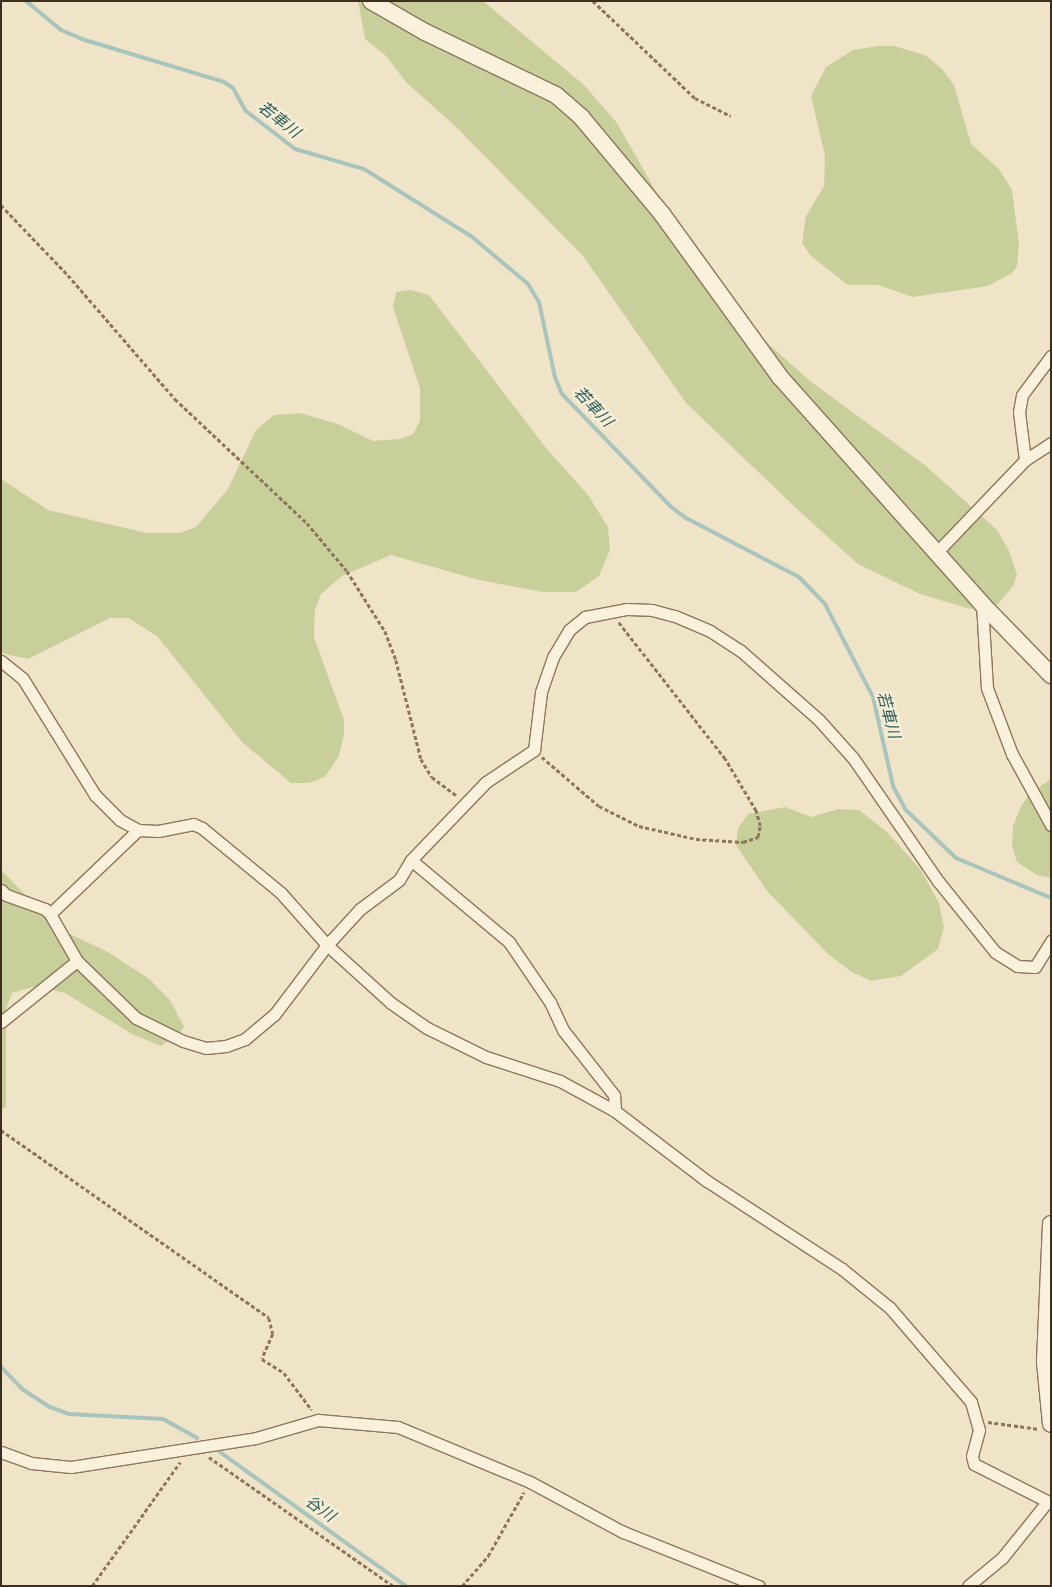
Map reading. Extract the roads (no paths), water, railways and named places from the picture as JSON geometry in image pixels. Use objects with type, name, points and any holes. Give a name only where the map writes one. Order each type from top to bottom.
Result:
[{"type":"street","points":[[371,1],[425,32],[556,95],[582,118],[662,214],[780,377],[982,604],[1051,675]]},
{"type":"street","points":[[1025,460],[1019,412],[1022,395],[1051,356]]},
{"type":"street","points":[[937,552],[1025,460],[1051,443]]},
{"type":"street","points":[[982,604],[987,688],[1012,754],[1051,826]]},
{"type":"street","points":[[1,890],[6,895],[50,914],[77,961],[136,1018],[183,1041],[206,1048],[226,1046],[259,1030],[327,945],[360,909],[398,880],[411,860],[469,802],[486,782],[534,750],[542,692],[553,657],[569,630],[585,617],[610,612],[652,610],[675,616],[710,631],[741,651],[819,720],[854,758],[938,881],[995,952],[1017,966],[1035,967],[1051,941]]},
{"type":"street","points":[[1,662],[23,680],[36,696],[52,730],[95,795],[120,820],[138,830],[158,832],[194,824],[202,828],[281,893],[327,945],[391,1003],[427,1028],[486,1057],[560,1081],[615,1111],[707,1181],[842,1269],[890,1308],[971,1402],[978,1420],[972,1456],[974,1464],[1049,1502],[1002,1558],[968,1586]]},
{"type":"street","points":[[50,914],[138,830]]},
{"type":"street","points":[[411,860],[509,942],[550,1002],[563,1030],[614,1095],[615,1111]]},
{"type":"street","points":[[1,1022],[77,961]]},
{"type":"street","points":[[1051,1224],[1045,1362],[1051,1424]]},
{"type":"street","points":[[1,1452],[31,1463],[71,1467],[256,1438],[318,1420],[355,1421],[398,1427],[530,1482],[623,1532],[759,1586]]},
{"type":"waterway","name":"若車川","points":[[26,1],[61,30],[85,40],[224,82],[233,88],[246,111],[295,149],[364,169],[471,236],[528,284],[539,302],[555,377],[562,394],[670,506],[686,518],[799,577],[825,604],[873,697],[893,786],[905,809],[956,858],[1051,898]]},
{"type":"waterway","name":"谷川","points":[[1,1367],[22,1389],[50,1407],[69,1414],[163,1419],[197,1438]]},
{"type":"waterway","name":"谷川","points":[[220,1452],[406,1586]]}]
